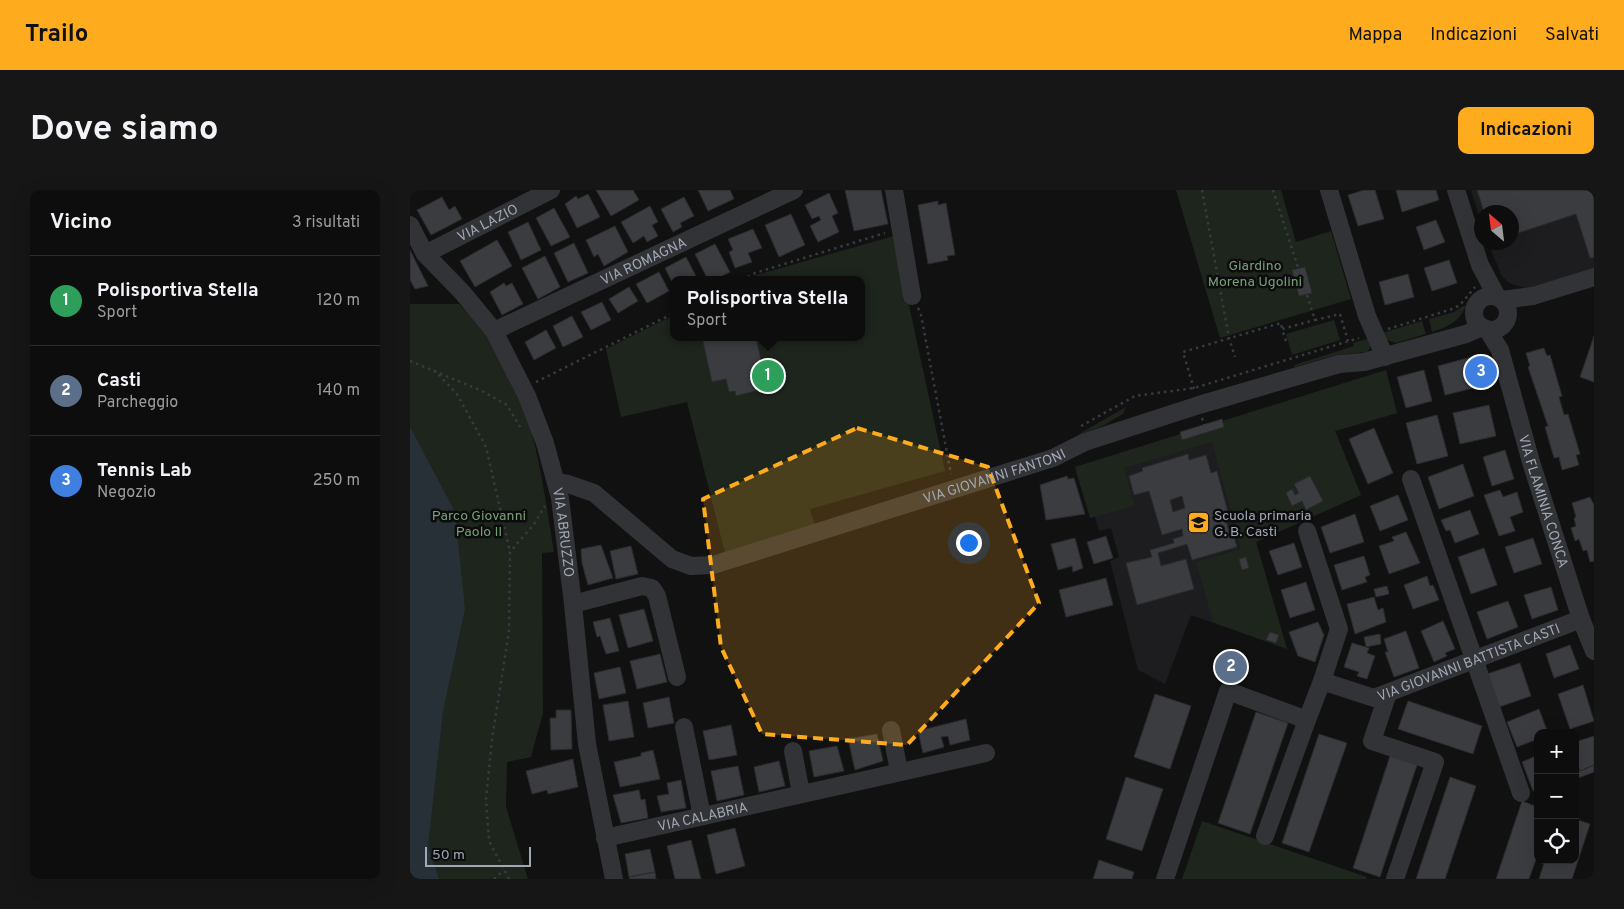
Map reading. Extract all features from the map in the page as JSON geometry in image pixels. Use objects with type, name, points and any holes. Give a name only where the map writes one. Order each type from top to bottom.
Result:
[{"type":"street","name":"VIA LAZIO","points":[[424,254],[551,190]]},
{"type":"street","name":"VIA ROMAGNA","points":[[494,331],[794,190]]},
{"type":"street","points":[[894,190],[902,228],[912,296]]},
{"type":"street","points":[[1329,190],[1366,316],[1385,357]]},
{"type":"street","points":[[1456,190],[1476,271],[1482,291],[1492,313]]},
{"type":"street","name":"VIA ABRUZZO","points":[[410,225],[424,254],[462,292],[494,331],[524,388],[545,443],[573,604],[587,744],[614,879]]},
{"type":"street","name":"VIA GIOVANNI FANTONI","points":[[553,493],[585,499],[616,511],[672,559],[690,566],[706,565],[1053,458],[1085,442],[1199,405],[1339,364],[1364,362],[1385,357],[1444,339],[1460,328],[1533,296],[1594,277]]},
{"type":"street","name":"VIA FLAMINIA CONCA","points":[[1492,313],[1500,350],[1529,453],[1581,620],[1594,651]]},
{"type":"street","points":[[1411,479],[1521,793]]},
{"type":"street","points":[[1265,836],[1339,629],[1307,530]]},
{"type":"street","points":[[573,604],[642,586],[652,588],[657,596],[678,676]]},
{"type":"street","name":"VIA GIOVANNI BATTISTA CASTI","points":[[1322,681],[1374,698],[1581,620]]},
{"type":"street","points":[[1165,879],[1228,691],[1307,720]]},
{"type":"street","points":[[1388,693],[1372,741],[1435,762],[1394,879]]},
{"type":"street","points":[[684,727],[702,816]]},
{"type":"street","points":[[891,730],[899,771]]},
{"type":"street","points":[[793,751],[801,793]]},
{"type":"street","name":"VIA CALABRIA","points":[[605,838],[986,753]]},
{"type":"path","points":[[1202,190],[1229,338],[1236,356]]},
{"type":"path","points":[[1274,190],[1314,320]]},
{"type":"path","points":[[751,276],[902,228]]},
{"type":"path","points":[[1381,331],[1460,305],[1475,287],[1476,271]]},
{"type":"path","points":[[912,296],[921,315],[954,489]]},
{"type":"path","points":[[1074,430],[1135,396],[1194,388],[1348,341],[1340,314],[1282,329]]},
{"type":"path","points":[[524,388],[670,315]]},
{"type":"path","points":[[1194,388],[1183,352],[1281,322],[1286,341]]},
{"type":"path","points":[[410,361],[432,369],[507,405],[523,431]]},
{"type":"path","points":[[432,369],[457,394],[486,448],[510,552],[508,631],[492,739],[486,799],[489,841],[509,879]]},
{"type":"path","points":[[510,552],[534,524],[553,493]]},
{"type":"path","points":[[494,879],[504,870]]},
{"type":"highlighted area","points":[[857,428],[988,467],[1039,603],[907,745],[762,734],[721,647],[703,499]]},
{"type":"shaded area","points":[[1471,190],[1594,190],[1594,269],[1534,288],[1525,288],[1509,283],[1502,276],[1491,250],[1519,250],[1519,205],[1476,205]]},
{"type":"shaded area","name":"Scuola primaria G. B. Casti","points":[[1386,370],[1397,413],[1335,431],[1361,495],[1256,542],[1287,649],[1191,615],[1165,684],[1138,670],[1110,561],[1119,557],[1111,528],[1099,531],[1095,517],[1090,518],[1075,467]]},
{"type":"shaded area","points":[[410,427],[455,512],[465,609],[443,711],[428,846],[439,879],[410,879]]},
{"type":"green space","name":"Giardino Morena Ugolini","points":[[1176,190],[1281,190],[1296,242],[1331,231],[1351,299],[1220,338]]},
{"type":"green space","points":[[894,236],[945,471],[810,509],[815,525],[725,553],[687,402],[621,417],[606,349],[670,317],[670,341],[865,341],[865,276],[754,276]]},
{"type":"green space","name":"Parco Giovanni Paolo II","points":[[410,304],[459,304],[488,335],[516,384],[540,467],[554,552],[542,553],[543,713],[531,757],[507,762],[506,807],[528,879],[410,879]]},
{"type":"green space","points":[[1466,306],[1456,320],[1448,326],[1432,332],[1429,319],[1454,312]]},
{"type":"green space","points":[[1334,320],[1340,340],[1292,355],[1286,334]]},
{"type":"green space","points":[[1422,321],[1426,334],[1396,343],[1387,340],[1382,333]]},
{"type":"green space","points":[[1369,338],[1371,347],[1367,352],[1336,355],[1295,367],[1294,365],[1354,346],[1353,343]]},
{"type":"green space","points":[[1386,370],[1397,413],[1335,431],[1361,495],[1256,542],[1287,649],[1213,622],[1196,562],[1241,549],[1212,442],[1124,468],[1135,506],[1090,518],[1075,467]]},
{"type":"green space","points":[[1126,407],[1123,414],[1101,427],[1077,435]]},
{"type":"green space","points":[[1202,821],[1367,877],[1366,879],[1182,879]]},
{"type":"building","points":[[596,190],[633,190],[639,200],[611,216]]},
{"type":"building","points":[[698,190],[730,190],[734,199],[708,211]]},
{"type":"building","points":[[845,190],[881,190],[888,224],[854,231]]},
{"type":"building","points":[[1364,190],[1375,190],[1384,219],[1358,226],[1348,195]]},
{"type":"building","points":[[1396,190],[1436,190],[1439,200],[1402,212]]},
{"type":"building","points":[[1477,190],[1594,190],[1594,257],[1590,258],[1576,214],[1519,233],[1519,205],[1482,205]]},
{"type":"building","points":[[829,193],[838,213],[832,216],[839,232],[818,242],[810,226],[821,220],[819,216],[812,219],[805,205]]},
{"type":"building","points":[[588,194],[600,217],[577,228],[565,204],[576,196],[578,199]]},
{"type":"building","points":[[442,197],[449,210],[455,206],[462,219],[431,235],[417,210]]},
{"type":"building","points":[[684,197],[694,216],[680,223],[682,227],[673,232],[661,209]]},
{"type":"building","points":[[938,201],[938,205],[946,203],[955,255],[947,256],[948,260],[928,264],[918,205]]},
{"type":"building","points":[[650,206],[658,222],[652,225],[658,236],[647,242],[644,236],[633,243],[621,222]]},
{"type":"building","points":[[554,208],[570,237],[551,246],[536,218]]},
{"type":"building","points":[[791,214],[805,245],[779,257],[765,225]]},
{"type":"building","points":[[1436,220],[1445,242],[1424,250],[1416,227]]},
{"type":"building","points":[[528,222],[541,250],[521,260],[508,232]]},
{"type":"building","points":[[615,226],[628,252],[604,266],[598,254],[594,257],[586,240]]},
{"type":"building","points":[[753,229],[762,248],[748,253],[752,262],[735,268],[729,252],[733,250],[728,239]]},
{"type":"building","points":[[497,240],[512,266],[475,287],[460,261]]},
{"type":"building","points":[[574,243],[588,273],[568,282],[554,253]]},
{"type":"building","points":[[715,244],[730,272],[722,276],[706,276],[695,254]]},
{"type":"building","points":[[410,250],[428,286],[415,289],[410,280]]},
{"type":"building","points":[[545,256],[560,287],[538,299],[522,268]]},
{"type":"building","points":[[686,257],[696,276],[670,276],[670,278],[665,268]]},
{"type":"building","points":[[1449,260],[1457,283],[1432,291],[1424,268]]},
{"type":"building","points":[[1305,267],[1312,293],[1299,296],[1292,270]]},
{"type":"building","points":[[659,272],[669,291],[647,303],[636,284]]},
{"type":"building","points":[[1408,274],[1414,297],[1385,305],[1379,282]]},
{"type":"building","points":[[504,283],[506,286],[512,283],[523,304],[502,315],[490,292]]},
{"type":"building","points":[[629,287],[638,301],[618,313],[609,299]]},
{"type":"building","points":[[602,302],[611,320],[591,330],[581,312]]},
{"type":"building","points":[[572,316],[583,337],[563,347],[553,326]]},
{"type":"building","points":[[546,330],[556,348],[534,360],[525,342]]},
{"type":"building","points":[[1594,336],[1594,382],[1580,377]]},
{"type":"building","points":[[703,341],[757,341],[767,388],[736,396],[735,391],[729,392],[726,379],[712,382]]},
{"type":"building","points":[[1544,348],[1547,356],[1550,355],[1562,396],[1559,397],[1564,415],[1568,414],[1580,454],[1576,455],[1579,465],[1562,470],[1559,457],[1554,458],[1545,427],[1548,426],[1528,367],[1530,366],[1526,353]]},
{"type":"building","points":[[1475,356],[1482,386],[1445,395],[1438,366]]},
{"type":"building","points":[[1424,370],[1432,401],[1406,408],[1397,377]]},
{"type":"building","points":[[1489,405],[1496,436],[1460,444],[1453,413]]},
{"type":"building","points":[[1437,415],[1448,456],[1417,464],[1406,423]]},
{"type":"building","points":[[1222,419],[1224,427],[1182,440],[1180,432]]},
{"type":"building","points":[[1374,428],[1393,473],[1368,484],[1349,439]]},
{"type":"building","points":[[1505,450],[1514,479],[1492,486],[1483,457]]},
{"type":"building","points":[[1188,454],[1189,460],[1206,455],[1211,473],[1217,471],[1229,516],[1225,517],[1229,531],[1232,530],[1237,547],[1192,560],[1187,544],[1158,553],[1161,566],[1186,559],[1194,589],[1137,605],[1126,563],[1152,557],[1150,550],[1174,543],[1173,539],[1183,536],[1182,529],[1162,535],[1149,491],[1134,495],[1129,476],[1143,471],[1142,468]],"holes":[[[1182,496],[1185,508],[1173,512],[1170,500]]]},
{"type":"building","points":[[1463,464],[1474,496],[1439,509],[1428,477]]},
{"type":"building","points":[[1067,476],[1068,479],[1074,478],[1085,514],[1046,520],[1040,485]]},
{"type":"building","points":[[1310,476],[1323,501],[1306,510],[1302,501],[1292,506],[1286,493],[1292,489],[1295,495],[1299,493],[1294,484]]},
{"type":"building","points":[[1500,490],[1503,497],[1517,492],[1523,512],[1510,517],[1515,531],[1499,536],[1484,495]]},
{"type":"building","points":[[1398,495],[1408,520],[1380,531],[1370,506]]},
{"type":"building","points":[[1590,497],[1594,505],[1594,561],[1590,562],[1587,550],[1583,551],[1579,539],[1575,541],[1571,528],[1576,526],[1574,518],[1576,517],[1572,503]]},
{"type":"building","points":[[1470,510],[1479,534],[1455,543],[1450,530],[1446,531],[1441,520]]},
{"type":"building","points":[[1355,514],[1364,542],[1330,553],[1321,527]]},
{"type":"building","points":[[1406,532],[1420,563],[1389,574],[1379,546],[1394,541],[1392,537]]},
{"type":"building","points":[[1106,536],[1113,558],[1094,564],[1087,542]]},
{"type":"building","points":[[1075,538],[1083,568],[1073,572],[1072,566],[1058,570],[1051,544]]},
{"type":"building","points":[[1533,538],[1542,564],[1514,573],[1505,547]]},
{"type":"building","points":[[1294,543],[1302,567],[1278,575],[1269,551]]},
{"type":"building","points":[[601,545],[613,578],[588,585],[582,563],[581,549]]},
{"type":"building","points":[[631,546],[638,574],[616,579],[610,551]]},
{"type":"building","points":[[1484,548],[1497,585],[1471,594],[1458,557]]},
{"type":"building","points":[[1364,556],[1370,575],[1365,577],[1367,582],[1342,590],[1334,565]]},
{"type":"building","points":[[1246,557],[1249,568],[1242,570],[1239,559]]},
{"type":"building","points":[[1427,576],[1430,586],[1433,585],[1439,600],[1413,609],[1404,585]]},
{"type":"building","points":[[1106,578],[1113,605],[1066,617],[1059,590]]},
{"type":"building","points":[[1306,582],[1315,610],[1290,618],[1281,590]]},
{"type":"building","points":[[1387,586],[1389,594],[1376,597],[1374,589]]},
{"type":"building","points":[[1551,587],[1558,610],[1532,619],[1524,595]]},
{"type":"building","points":[[1374,597],[1378,610],[1383,608],[1386,622],[1355,634],[1347,604]]},
{"type":"building","points":[[1508,601],[1518,627],[1487,639],[1477,612]]},
{"type":"building","points":[[644,609],[653,641],[628,648],[619,615]]},
{"type":"building","points":[[610,618],[619,651],[606,654],[600,636],[597,637],[593,622]]},
{"type":"building","points":[[1443,621],[1455,649],[1445,653],[1447,656],[1434,662],[1421,631]]},
{"type":"building","points":[[1318,622],[1324,635],[1315,662],[1298,656],[1289,632]]},
{"type":"building","points":[[1406,631],[1419,668],[1394,677],[1385,652],[1388,652],[1384,639]]},
{"type":"building","points":[[1270,632],[1279,635],[1276,643],[1266,640]]},
{"type":"building","points":[[1380,634],[1381,644],[1366,647],[1364,637]]},
{"type":"building","points":[[1352,643],[1369,648],[1367,653],[1375,656],[1367,679],[1357,676],[1359,672],[1344,667]]},
{"type":"building","points":[[1570,645],[1579,669],[1554,678],[1546,654]]},
{"type":"building","points":[[660,654],[667,682],[637,689],[630,661]]},
{"type":"building","points":[[1520,663],[1531,696],[1499,707],[1487,674]]},
{"type":"building","points":[[620,667],[626,693],[599,699],[594,673]]},
{"type":"building","points":[[1583,685],[1594,721],[1570,729],[1558,694]]},
{"type":"building","points":[[1155,694],[1191,706],[1170,769],[1134,757]]},
{"type":"building","points":[[669,697],[674,723],[648,728],[643,703]]},
{"type":"building","points":[[628,701],[634,737],[609,741],[603,705]]},
{"type":"building","points":[[1408,701],[1482,726],[1473,754],[1398,729]]},
{"type":"building","points":[[1539,709],[1546,729],[1534,729],[1534,741],[1517,747],[1507,722]]},
{"type":"building","points":[[556,710],[571,710],[572,749],[551,750],[550,718],[556,718]]},
{"type":"building","points":[[1256,712],[1288,723],[1250,834],[1218,823]]},
{"type":"building","points":[[966,719],[970,740],[950,745],[948,736],[941,737],[944,747],[923,753],[918,731]]},
{"type":"building","points":[[731,725],[737,755],[709,760],[703,731]]},
{"type":"building","points":[[877,734],[883,761],[855,770],[848,739]]},
{"type":"building","points":[[1319,734],[1347,743],[1309,852],[1282,843]]},
{"type":"building","points":[[1594,736],[1594,765],[1580,771],[1579,769],[1579,741]]},
{"type":"building","points":[[837,746],[844,771],[814,777],[809,751]]},
{"type":"building","points":[[653,750],[660,779],[620,787],[614,762],[641,756],[641,753]]},
{"type":"building","points":[[1390,756],[1417,765],[1380,877],[1353,868]]},
{"type":"building","points":[[1534,757],[1533,791],[1522,762]]},
{"type":"building","points":[[573,759],[578,787],[548,794],[547,790],[532,794],[526,771]]},
{"type":"building","points":[[779,761],[785,786],[759,792],[754,767]]},
{"type":"building","points":[[1594,765],[1594,772],[1579,778],[1579,769],[1580,771]]},
{"type":"building","points":[[738,766],[744,795],[717,801],[711,771]]},
{"type":"building","points":[[1126,777],[1163,789],[1142,851],[1106,839]]},
{"type":"building","points":[[1450,777],[1476,786],[1445,879],[1416,879]]},
{"type":"building","points":[[681,780],[686,808],[661,812],[657,796],[669,794],[667,783]]},
{"type":"building","points":[[639,790],[641,800],[645,799],[648,818],[621,823],[613,795]]},
{"type":"building","points":[[1522,801],[1534,806],[1534,864],[1529,879],[1496,879]]},
{"type":"building","points":[[1579,820],[1590,824],[1579,858]]},
{"type":"building","points":[[735,828],[745,866],[716,874],[707,835]]},
{"type":"building","points":[[691,840],[701,879],[675,879],[667,846]]},
{"type":"building","points":[[650,849],[655,872],[629,877],[625,854]]},
{"type":"building","points":[[1099,860],[1134,872],[1132,879],[1093,879]]},
{"type":"building","points":[[1544,864],[1577,864],[1572,879],[1539,879]]},
{"type":"building","points":[[655,872],[656,879],[630,879],[629,877]]},
{"type":"place","name":"Tennis Lab","points":[[1481,372]]},
{"type":"place","name":"Polisportiva Stella","points":[[768,376]]},
{"type":"place","name":"Scuola primaria G. B. Casti","points":[[1198,523]]},
{"type":"place","name":"Casti","points":[[1231,667]]}]
